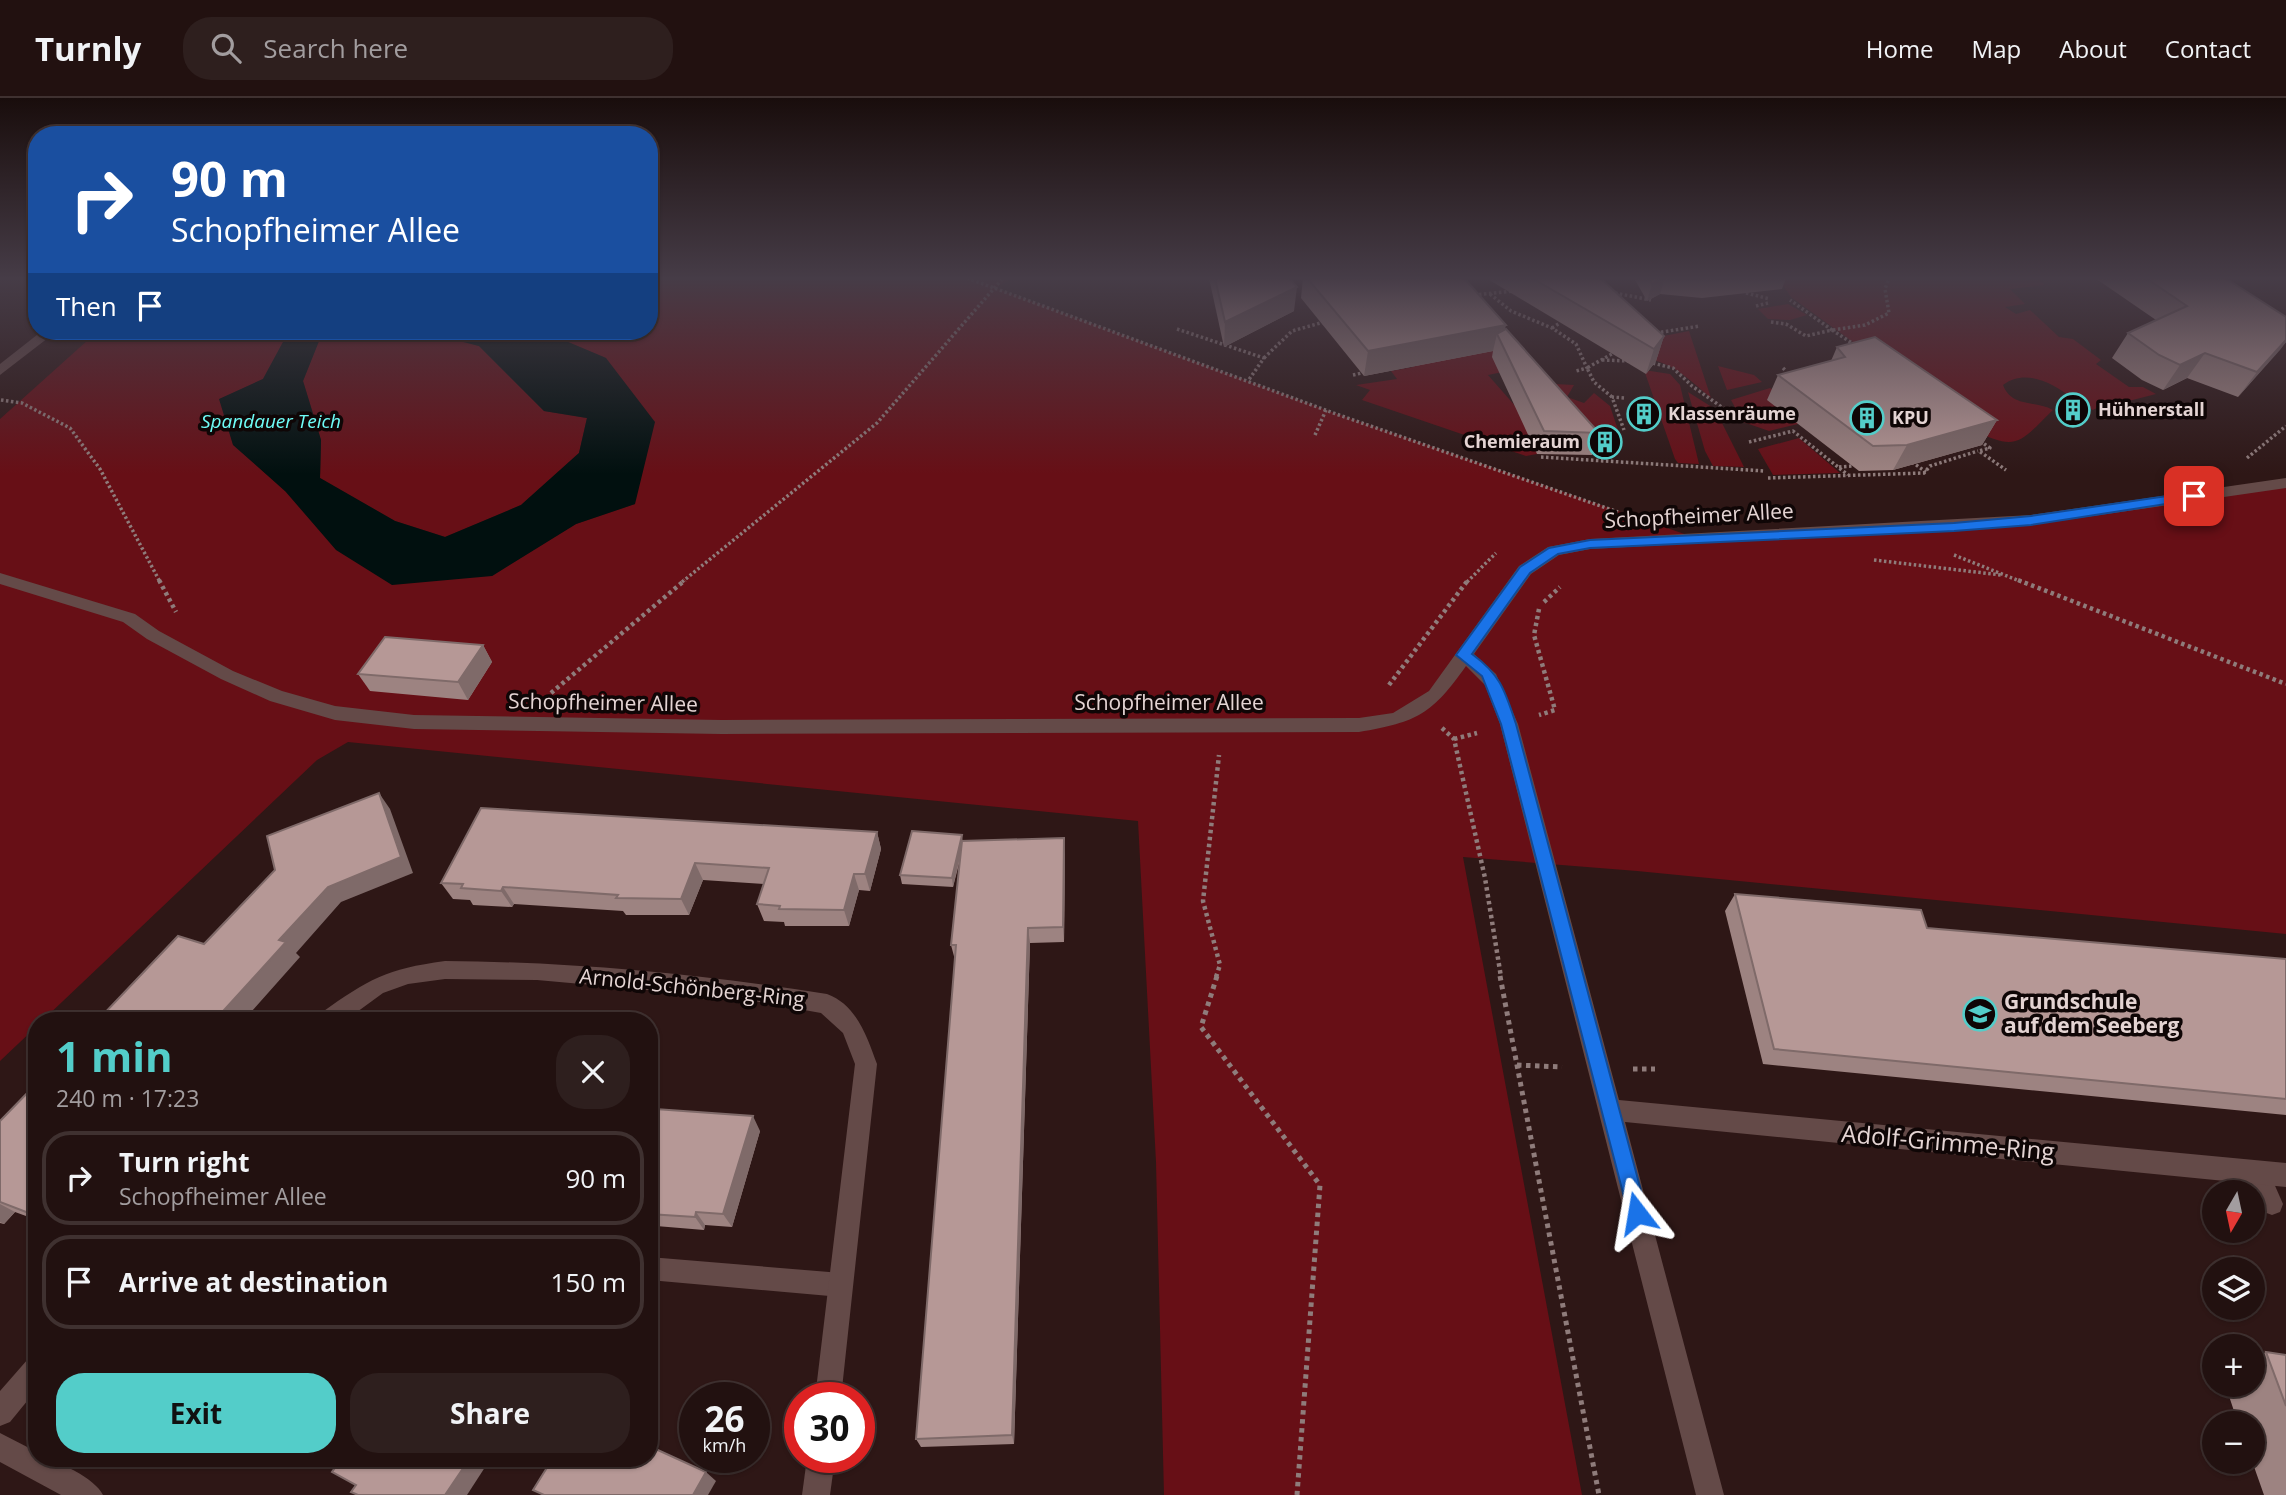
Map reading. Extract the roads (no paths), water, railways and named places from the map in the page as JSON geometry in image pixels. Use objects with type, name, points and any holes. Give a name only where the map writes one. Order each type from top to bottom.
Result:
[{"type":"street","points":[[0,371],[35,343]]},
{"type":"street","name":"Schopfheimer Allee","points":[[0,578],[47,595],[129,618],[153,635],[227,676],[276,696],[348,715],[414,722],[514,725],[1359,725],[1397,719],[1436,696],[1525,570],[1554,551],[1590,544],[2031,520],[2286,483]]},
{"type":"street","points":[[1464,655],[1487,672],[1497,689],[1509,724],[1710,1495]]},
{"type":"street","name":"Arnold-Schönberg-Ring","points":[[340,1012],[376,986],[408,975],[445,970],[537,971],[737,989],[827,1003],[852,1027],[866,1064],[830,1382]]},
{"type":"street","name":"Adolf-Grimme-Ring","points":[[1611,1110],[2286,1175]]},
{"type":"street","points":[[0,1412],[28,1379]]},
{"type":"street","points":[[0,1447],[28,1462]]},
{"type":"street","points":[[37,1467],[89,1495]]},
{"type":"street","points":[[816,1495],[819,1473]]},
{"type":"lane","points":[[2258,1172],[2272,1204]]},
{"type":"lane","points":[[658,1269],[841,1285]]},
{"type":"water","name":"Spandauer Teich","points":[[282,343],[318,343],[303,381],[321,440],[320,478],[395,521],[445,537],[521,505],[579,453],[587,418],[544,411],[479,346],[468,343],[571,343],[606,358],[655,422],[635,504],[576,524],[492,576],[392,585],[336,550],[285,491],[233,445],[219,399],[263,379]]},
{"type":"place","name":"Hühnerstall","points":[[2073,410]]},
{"type":"place","name":"Klassenräume","points":[[1644,414]]},
{"type":"place","name":"KPU","points":[[1867,418]]},
{"type":"place","name":"Chemieraum","points":[[1605,442]]},
{"type":"place","name":"Grundschule auf dem Seeberg","points":[[1980,1014]]}]
